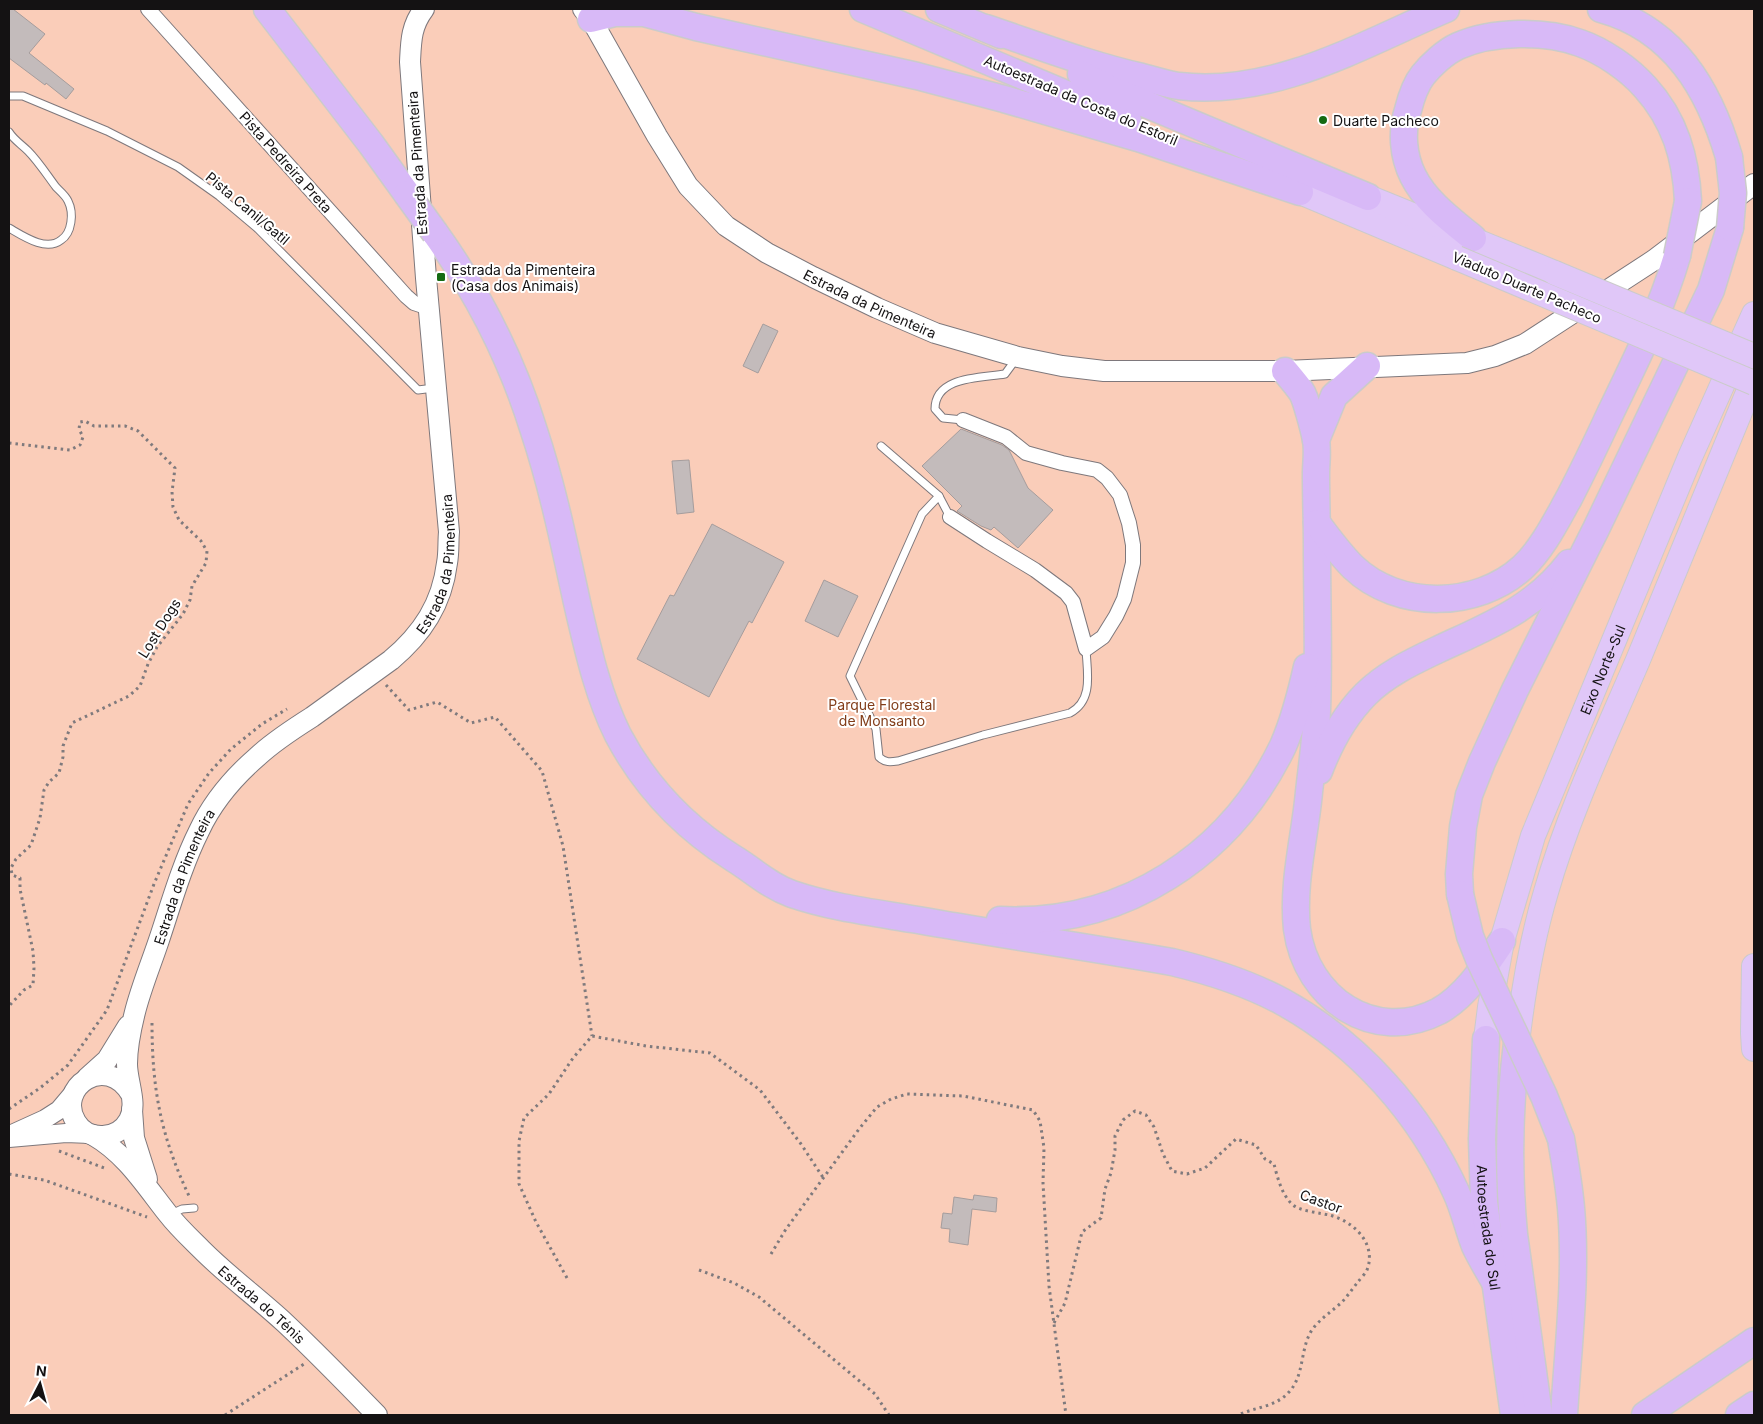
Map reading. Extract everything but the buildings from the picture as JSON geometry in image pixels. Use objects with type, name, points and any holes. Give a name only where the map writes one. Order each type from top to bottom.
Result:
[{"type":"highway","points":[[268,9],[372,144],[460,270],[481,306],[510,365],[534,429],[604,702],[618,734],[635,763],[654,790],[677,815],[696,832],[765,881],[791,893],[849,908],[1172,962],[1224,976],[1282,1001],[1312,1019],[1340,1042],[1379,1076],[1398,1098],[1429,1144],[1456,1192],[1476,1246],[1497,1286]]},
{"type":"highway","name":"Autoestrada da Costa do Estoril","points":[[863,9],[1300,192]]},
{"type":"highway","name":"Autoestrada da Costa do Estoril","points":[[940,9],[986,28],[1110,89],[1368,197]]},
{"type":"highway","points":[[986,28],[1114,71],[1178,86],[1214,87],[1258,82],[1305,70],[1446,9]]},
{"type":"highway","points":[[1422,19],[1460,9]]},
{"type":"highway","points":[[1564,1415],[1571,1307],[1572,1238],[1571,1208],[1561,1139],[1544,1096],[1500,1005],[1470,936],[1460,894],[1459,874],[1462,827],[1469,795],[1515,690],[1596,530],[1711,290],[1730,228],[1733,193],[1729,158],[1720,127],[1706,96],[1679,56],[1650,30],[1627,18],[1601,9]]},
{"type":"highway","points":[[587,14],[644,13],[696,27],[917,76],[1020,103],[1138,138],[1300,192]]},
{"type":"highway","points":[[1317,523],[1354,568],[1384,587],[1418,598],[1438,599],[1484,592],[1504,581],[1523,566],[1548,535],[1589,460],[1667,289],[1677,256],[1688,201],[1684,162],[1678,140],[1669,120],[1644,86],[1604,54],[1581,43],[1555,36],[1529,34],[1481,39],[1457,47],[1440,59],[1423,76],[1412,96],[1406,116],[1405,154],[1422,190],[1475,248]]},
{"type":"highway","name":"Viaduto Duarte Pacheco","points":[[1300,192],[1475,248],[1754,356]]},
{"type":"highway","name":"Viaduto Duarte Pacheco","points":[[1368,197],[1754,383]]},
{"type":"highway","name":"Eixo Norte-Sul","points":[[1486,1039],[1502,941],[1523,867],[1547,798],[1690,457],[1754,314]]},
{"type":"highway","points":[[1316,440],[1334,396],[1367,366]]},
{"type":"highway","points":[[1285,371],[1303,392],[1316,440],[1317,710],[1298,874],[1297,929],[1302,949],[1326,994],[1357,1014],[1387,1022],[1399,1022],[1427,1016],[1440,1010],[1464,990],[1480,973],[1502,941]]},
{"type":"highway","points":[[1517,1044],[1528,964],[1546,891],[1562,845],[1586,780],[1754,378]]},
{"type":"highway","points":[[1308,798],[1335,734],[1346,717],[1366,694],[1382,680],[1408,663],[1508,616],[1529,603],[1558,577],[1596,530]]},
{"type":"highway","points":[[742,864],[778,879],[827,894],[945,916],[1027,922],[1058,918],[1091,910],[1123,899],[1153,886],[1198,856],[1236,818],[1249,801],[1282,746],[1294,719],[1303,688],[1317,619]]},
{"type":"highway","points":[[1754,979],[1754,1049]]},
{"type":"highway","name":"Autoestrada do Sul","points":[[1486,1039],[1482,1104],[1482,1172],[1487,1230],[1497,1286],[1514,1415]]},
{"type":"highway","name":"Autoestrada do Sul","points":[[1517,1044],[1511,1102],[1511,1204],[1539,1415]]},
{"type":"highway","points":[[1645,1415],[1754,1341]]},
{"type":"highway","points":[[1739,1415],[1754,1405]]},
{"type":"main road","name":"Estrada da Pimenteira","points":[[91,1134],[102,1136],[118,1132],[130,1119],[131,1102],[127,1064],[144,1015],[174,894],[199,830],[233,781],[257,756],[411,643],[427,622],[435,607],[447,564],[448,532],[410,62],[412,34],[416,20],[424,9]]},
{"type":"main road","name":"Estrada da Pimenteira","points":[[587,14],[688,186],[726,226],[768,253],[877,308],[935,333],[1018,357],[1062,366],[1104,371],[1141,372],[1285,371],[1467,363],[1495,356],[1525,344],[1654,260],[1754,184]]},
{"type":"main road","name":"Estrada da Pimenteira","points":[[81,1085],[107,1060],[144,1015]]},
{"type":"main road","points":[[91,1134],[77,1123],[71,1107],[81,1085],[104,1075],[112,1076],[120,1080],[131,1102]]},
{"type":"main road","name":"Estrada do Ténis","points":[[131,1102],[134,1138],[138,1155],[159,1216],[203,1251],[285,1323],[377,1415]]},
{"type":"main road","name":"Estrada do Ténis","points":[[91,1134],[118,1152],[151,1190]]},
{"type":"street","name":"Pista Pedreira Preta","points":[[148,9],[406,296],[414,303],[429,308]]},
{"type":"street","points":[[950,517],[987,542],[1035,570],[1066,593],[1073,602],[1086,649],[1103,637],[1124,599],[1133,563],[1133,545],[1129,522],[1120,495],[1107,478],[1097,470],[1026,453],[1006,437],[963,420]]},
{"type":"street","name":"Estrada da Pimenteira","points":[[9,1137],[59,1110],[81,1085]]},
{"type":"street","name":"Estrada da Pimenteira","points":[[9,1137],[66,1133],[91,1134]]},
{"type":"lane","name":"Pista Canil/Gatil","points":[[9,96],[24,96],[48,106],[107,131],[178,167],[219,196],[257,228],[418,390],[436,388]]},
{"type":"lane","points":[[9,132],[12,138],[28,151],[68,202],[71,214],[70,227],[66,237],[57,243],[44,244],[31,240],[9,228]]},
{"type":"lane","points":[[963,420],[943,418],[935,409],[935,400],[942,390],[958,381],[1005,374],[1018,357]]},
{"type":"lane","points":[[881,446],[939,496],[950,517]]},
{"type":"lane","points":[[939,496],[922,514],[850,676],[876,729],[879,757],[891,762],[898,761],[1070,713],[1079,708],[1084,699],[1088,684],[1086,649]]},
{"type":"lane","points":[[159,1216],[182,1209],[194,1208]]},
{"type":"path","name":"Lost Dogs","points":[[9,443],[70,450],[80,445],[83,437],[79,429],[80,422],[85,421],[94,426],[125,426],[138,431],[175,468],[172,492],[173,507],[179,520],[201,541],[207,551],[206,563],[192,586],[190,600],[183,614],[157,647],[140,686],[129,696],[72,723],[63,746],[63,757],[59,773],[49,782],[44,790],[40,818],[31,845],[16,859],[11,868],[12,875],[20,878],[20,889],[32,951],[34,978],[33,986],[24,990],[9,1006]]},
{"type":"path","points":[[374,672],[409,710],[437,702],[471,723],[495,717],[542,770],[563,846],[592,1036],[573,1058],[549,1094],[524,1118],[519,1141],[519,1184],[536,1222],[567,1278]]},
{"type":"path","points":[[9,1109],[40,1088],[68,1065],[107,1010],[154,884],[188,804],[209,773],[231,749],[256,729],[294,706]]},
{"type":"path","points":[[154,884],[174,894]]},
{"type":"path","points":[[144,1015],[165,1136],[194,1208]]},
{"type":"path","points":[[592,1036],[646,1046],[710,1053],[760,1090],[824,1178]]},
{"type":"path","points":[[771,1254],[786,1229],[876,1107],[891,1099],[907,1094],[963,1096],[1033,1110],[1040,1120],[1044,1148],[1043,1182],[1050,1286],[1066,1415]]},
{"type":"path","name":"Castor","points":[[1054,1323],[1065,1303],[1082,1232],[1101,1218],[1105,1189],[1111,1173],[1115,1150],[1115,1136],[1123,1120],[1135,1111],[1146,1115],[1154,1127],[1163,1154],[1172,1171],[1187,1174],[1205,1168],[1236,1139],[1256,1146],[1265,1159],[1274,1164],[1279,1183],[1293,1206],[1310,1212],[1332,1216],[1349,1224],[1366,1239],[1370,1253],[1366,1271],[1341,1302],[1313,1328],[1304,1350],[1300,1374],[1289,1393],[1271,1405],[1238,1415]]},
{"type":"path","points":[[9,1174],[44,1180],[159,1216]]},
{"type":"path","points":[[699,1270],[734,1283],[759,1298],[875,1394],[888,1415]]},
{"type":"path","points":[[225,1415],[304,1364]]},
{"type":"green space","name":"Parque Florestal de Monsanto","points":[[9,9],[1754,9],[1754,1415],[9,1415]]},
{"type":"place","name":"Duarte Pacheco","points":[[1323,120]]},
{"type":"place","name":"Estrada da Pimenteira (Casa dos Animais)","points":[[441,277]]}]
